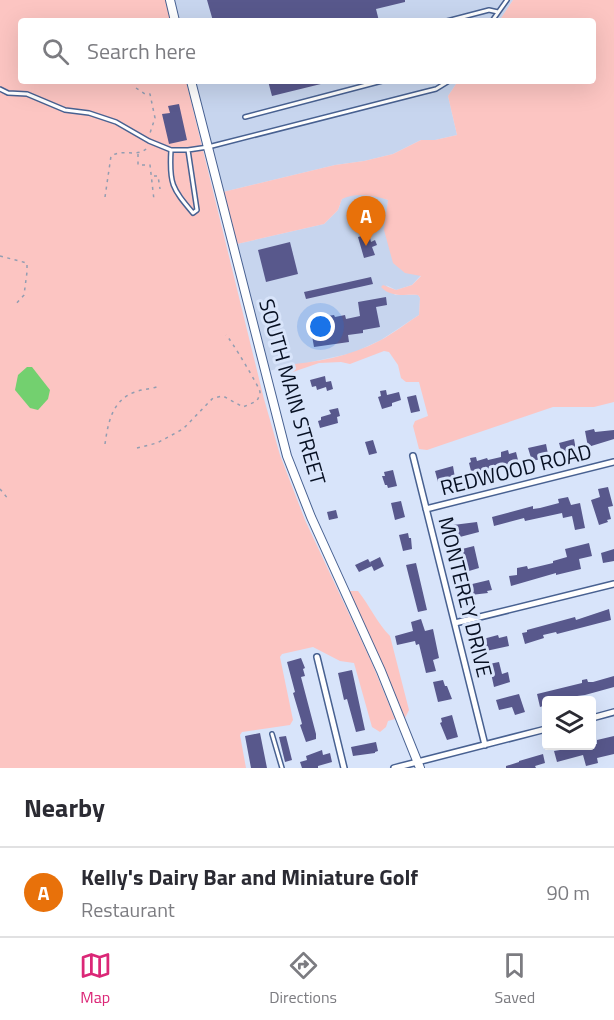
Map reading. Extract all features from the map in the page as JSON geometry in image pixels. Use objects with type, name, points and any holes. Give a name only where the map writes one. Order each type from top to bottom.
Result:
[{"type":"street","points":[[170,0],[174,18]]},
{"type":"street","name":"SOUTH MAIN STREET","points":[[192,84],[287,456],[308,509],[381,671],[419,765]]},
{"type":"street","name":"MONTEREY DRIVE","points":[[412,456],[485,745]]},
{"type":"street","name":"REDWOOD ROAD","points":[[426,509],[614,462]]},
{"type":"street","points":[[455,623],[614,584]]},
{"type":"street","points":[[317,657],[344,768]]},
{"type":"street","points":[[596,716],[614,712]]},
{"type":"street","points":[[394,768],[419,765],[542,730]]},
{"type":"lane","points":[[494,18],[507,0]]},
{"type":"lane","points":[[458,18],[489,10],[498,12]]},
{"type":"lane","points":[[245,117],[371,84]]},
{"type":"lane","points":[[0,89],[8,93],[27,94],[65,110],[89,113],[116,122],[149,141],[171,150],[188,150],[208,147],[436,89],[444,84]]},
{"type":"lane","points":[[171,150],[174,191],[193,213],[197,210],[188,150]]},
{"type":"lane","points":[[272,734],[282,768]]},
{"type":"path","points":[[136,88],[145,94],[150,94],[155,118],[148,139]]},
{"type":"path","points":[[105,197],[111,156],[123,152],[138,153],[146,150],[150,144]]},
{"type":"path","points":[[138,153],[138,165],[150,165],[154,200]]},
{"type":"path","points":[[153,176],[158,176],[160,189]]},
{"type":"path","points":[[0,256],[27,263],[24,295],[14,306]]},
{"type":"path","points":[[137,448],[157,443],[183,429],[213,398],[223,396],[243,407],[257,401],[260,393],[259,386],[238,356],[231,339],[226,335]]},
{"type":"path","points":[[105,444],[106,428],[118,404],[133,393],[159,386]]},
{"type":"path","points":[[0,489],[9,500]]},
{"type":"shaded area","points":[[0,0],[166,0],[170,18],[18,18],[18,84],[187,84],[264,399],[280,455],[305,520],[371,661],[395,719],[388,721],[386,727],[380,732],[372,727],[354,663],[340,661],[313,647],[282,654],[280,657],[293,720],[290,725],[242,732],[240,735],[246,768],[0,768]]},
{"type":"shaded area","points":[[174,0],[513,0],[501,18],[178,18]]},
{"type":"shaded area","points":[[513,0],[614,0],[614,402],[594,407],[553,407],[427,450],[419,449],[413,426],[415,421],[428,416],[419,382],[406,382],[401,378],[398,365],[389,352],[384,351],[350,364],[319,363],[287,374],[280,368],[283,365],[307,363],[357,351],[384,338],[419,315],[420,298],[418,295],[389,293],[381,287],[383,285],[396,290],[412,285],[421,276],[405,273],[393,263],[384,230],[388,200],[353,195],[342,199],[338,210],[324,224],[237,244],[223,192],[335,165],[393,154],[421,140],[435,140],[457,135],[448,96],[456,84],[596,84],[596,18],[501,18]]},
{"type":"shaded area","points":[[196,84],[456,84],[448,96],[457,135],[435,140],[421,140],[393,154],[335,165],[223,192]]},
{"type":"shaded area","points":[[350,194],[378,196],[388,200],[387,211],[421,275],[412,285],[396,290],[386,285],[395,295],[418,295],[420,298],[419,315],[381,340],[353,353],[302,364],[283,365],[269,371],[237,244],[324,224],[338,210],[342,199]]},
{"type":"shaded area","points":[[27,367],[32,367],[50,390],[48,399],[38,410],[30,408],[15,390],[18,375]]},
{"type":"shaded area","points":[[347,591],[358,591],[390,636],[409,710],[405,718],[389,680]]},
{"type":"building","points":[[207,0],[405,0],[405,2],[376,9],[378,18],[212,18]]},
{"type":"building","points":[[269,84],[321,84],[272,96]]},
{"type":"building","points":[[179,104],[187,140],[169,144],[162,114],[170,113],[168,106]]},
{"type":"building","points":[[369,234],[371,242],[375,240],[377,245],[372,247],[375,255],[364,258],[358,237]]},
{"type":"building","points":[[290,242],[298,274],[266,282],[258,250]]},
{"type":"building","points":[[371,277],[373,284],[306,299],[304,292]]},
{"type":"building","points":[[386,297],[387,305],[376,307],[380,327],[348,335],[349,342],[314,347],[309,319],[334,315],[335,317],[345,315],[346,319],[360,316],[358,302]]},
{"type":"building","points":[[325,376],[326,382],[331,381],[333,389],[327,391],[326,387],[317,390],[316,386],[312,387],[310,380]]},
{"type":"building","points":[[386,390],[387,395],[399,392],[401,400],[382,409],[378,397],[381,396],[380,391]]},
{"type":"building","points":[[416,395],[420,411],[411,413],[407,397]]},
{"type":"building","points":[[338,408],[340,416],[337,417],[338,423],[320,428],[318,421],[321,417],[331,414],[329,410]]},
{"type":"building","points":[[594,429],[595,432],[614,430],[614,439],[588,447],[585,431]]},
{"type":"building","points":[[574,439],[576,450],[562,453],[559,443]]},
{"type":"building","points":[[373,440],[377,453],[369,455],[365,442]]},
{"type":"building","points":[[546,444],[548,454],[532,461],[528,448]]},
{"type":"building","points":[[508,450],[509,454],[516,452],[519,464],[472,475],[470,458],[476,457],[477,461],[487,458],[488,460],[501,457],[501,452]]},
{"type":"building","points":[[453,466],[455,478],[438,482],[435,471]]},
{"type":"building","points":[[393,470],[397,486],[388,488],[382,476],[385,476],[384,472]]},
{"type":"building","points":[[608,487],[613,506],[608,507],[611,519],[599,525],[591,500],[600,497],[598,489]]},
{"type":"building","points":[[568,497],[571,505],[580,503],[585,528],[575,530],[572,516],[563,518],[562,513],[525,521],[524,518],[494,526],[492,517],[533,506],[533,509],[559,503],[558,499]]},
{"type":"building","points":[[401,501],[405,517],[395,520],[391,503]]},
{"type":"building","points":[[336,510],[338,518],[329,520],[327,512]]},
{"type":"building","points":[[477,522],[479,532],[456,538],[453,525]]},
{"type":"building","points":[[408,533],[412,549],[403,551],[399,535]]},
{"type":"building","points":[[589,543],[592,556],[579,559],[581,569],[556,575],[556,573],[511,586],[509,576],[517,575],[517,568],[527,566],[528,569],[553,563],[553,561],[567,557],[565,549]]},
{"type":"building","points":[[474,546],[479,568],[469,571],[462,549]]},
{"type":"building","points":[[614,549],[614,561],[603,563],[601,553]]},
{"type":"building","points":[[380,557],[384,566],[374,571],[370,562]]},
{"type":"building","points":[[368,559],[372,566],[359,572],[355,565]]},
{"type":"building","points":[[416,563],[427,610],[418,612],[406,565]]},
{"type":"building","points":[[489,580],[492,590],[487,591],[488,593],[471,595],[468,585]]},
{"type":"building","points":[[609,609],[611,620],[557,634],[556,632],[543,635],[544,638],[525,644],[522,633],[527,630],[575,617],[576,620]]},
{"type":"building","points":[[421,619],[425,631],[433,629],[439,658],[433,660],[436,671],[426,673],[419,644],[416,645],[415,641],[397,645],[395,636],[413,631],[411,622]]},
{"type":"building","points":[[498,635],[499,638],[507,636],[509,646],[486,651],[483,639]]},
{"type":"building","points":[[301,658],[305,676],[301,677],[316,734],[316,739],[306,742],[300,725],[302,724],[287,662]]},
{"type":"building","points":[[499,662],[502,674],[508,672],[510,682],[494,687],[489,664]]},
{"type":"building","points":[[352,670],[365,730],[356,732],[347,699],[344,700],[338,673]]},
{"type":"building","points":[[614,676],[614,687],[577,696],[542,696],[542,706],[540,707],[537,694],[582,683],[582,680],[587,679],[588,682]]},
{"type":"building","points":[[443,680],[452,699],[438,702],[433,682]]},
{"type":"building","points":[[519,694],[525,712],[515,715],[512,707],[499,710],[496,700]]},
{"type":"building","points":[[452,715],[458,737],[447,740],[440,723],[441,718]]},
{"type":"building","points":[[260,733],[267,768],[251,768],[245,736]]},
{"type":"building","points":[[286,736],[292,760],[285,762],[279,737]]},
{"type":"building","points":[[614,736],[614,754],[597,758],[598,763],[586,766],[583,755],[557,762],[554,751],[596,750],[597,740]]},
{"type":"building","points":[[376,742],[378,751],[375,753],[353,756],[351,747]]},
{"type":"building","points":[[322,750],[323,755],[330,753],[332,762],[318,766],[318,768],[302,768],[300,762],[307,760],[306,756]]},
{"type":"building","points":[[543,754],[545,763],[535,766],[536,768],[506,768],[519,761]]},
{"type":"place","name":"Kelly's Dairy Bar and Miniature Golf","points":[[366,246]]}]
